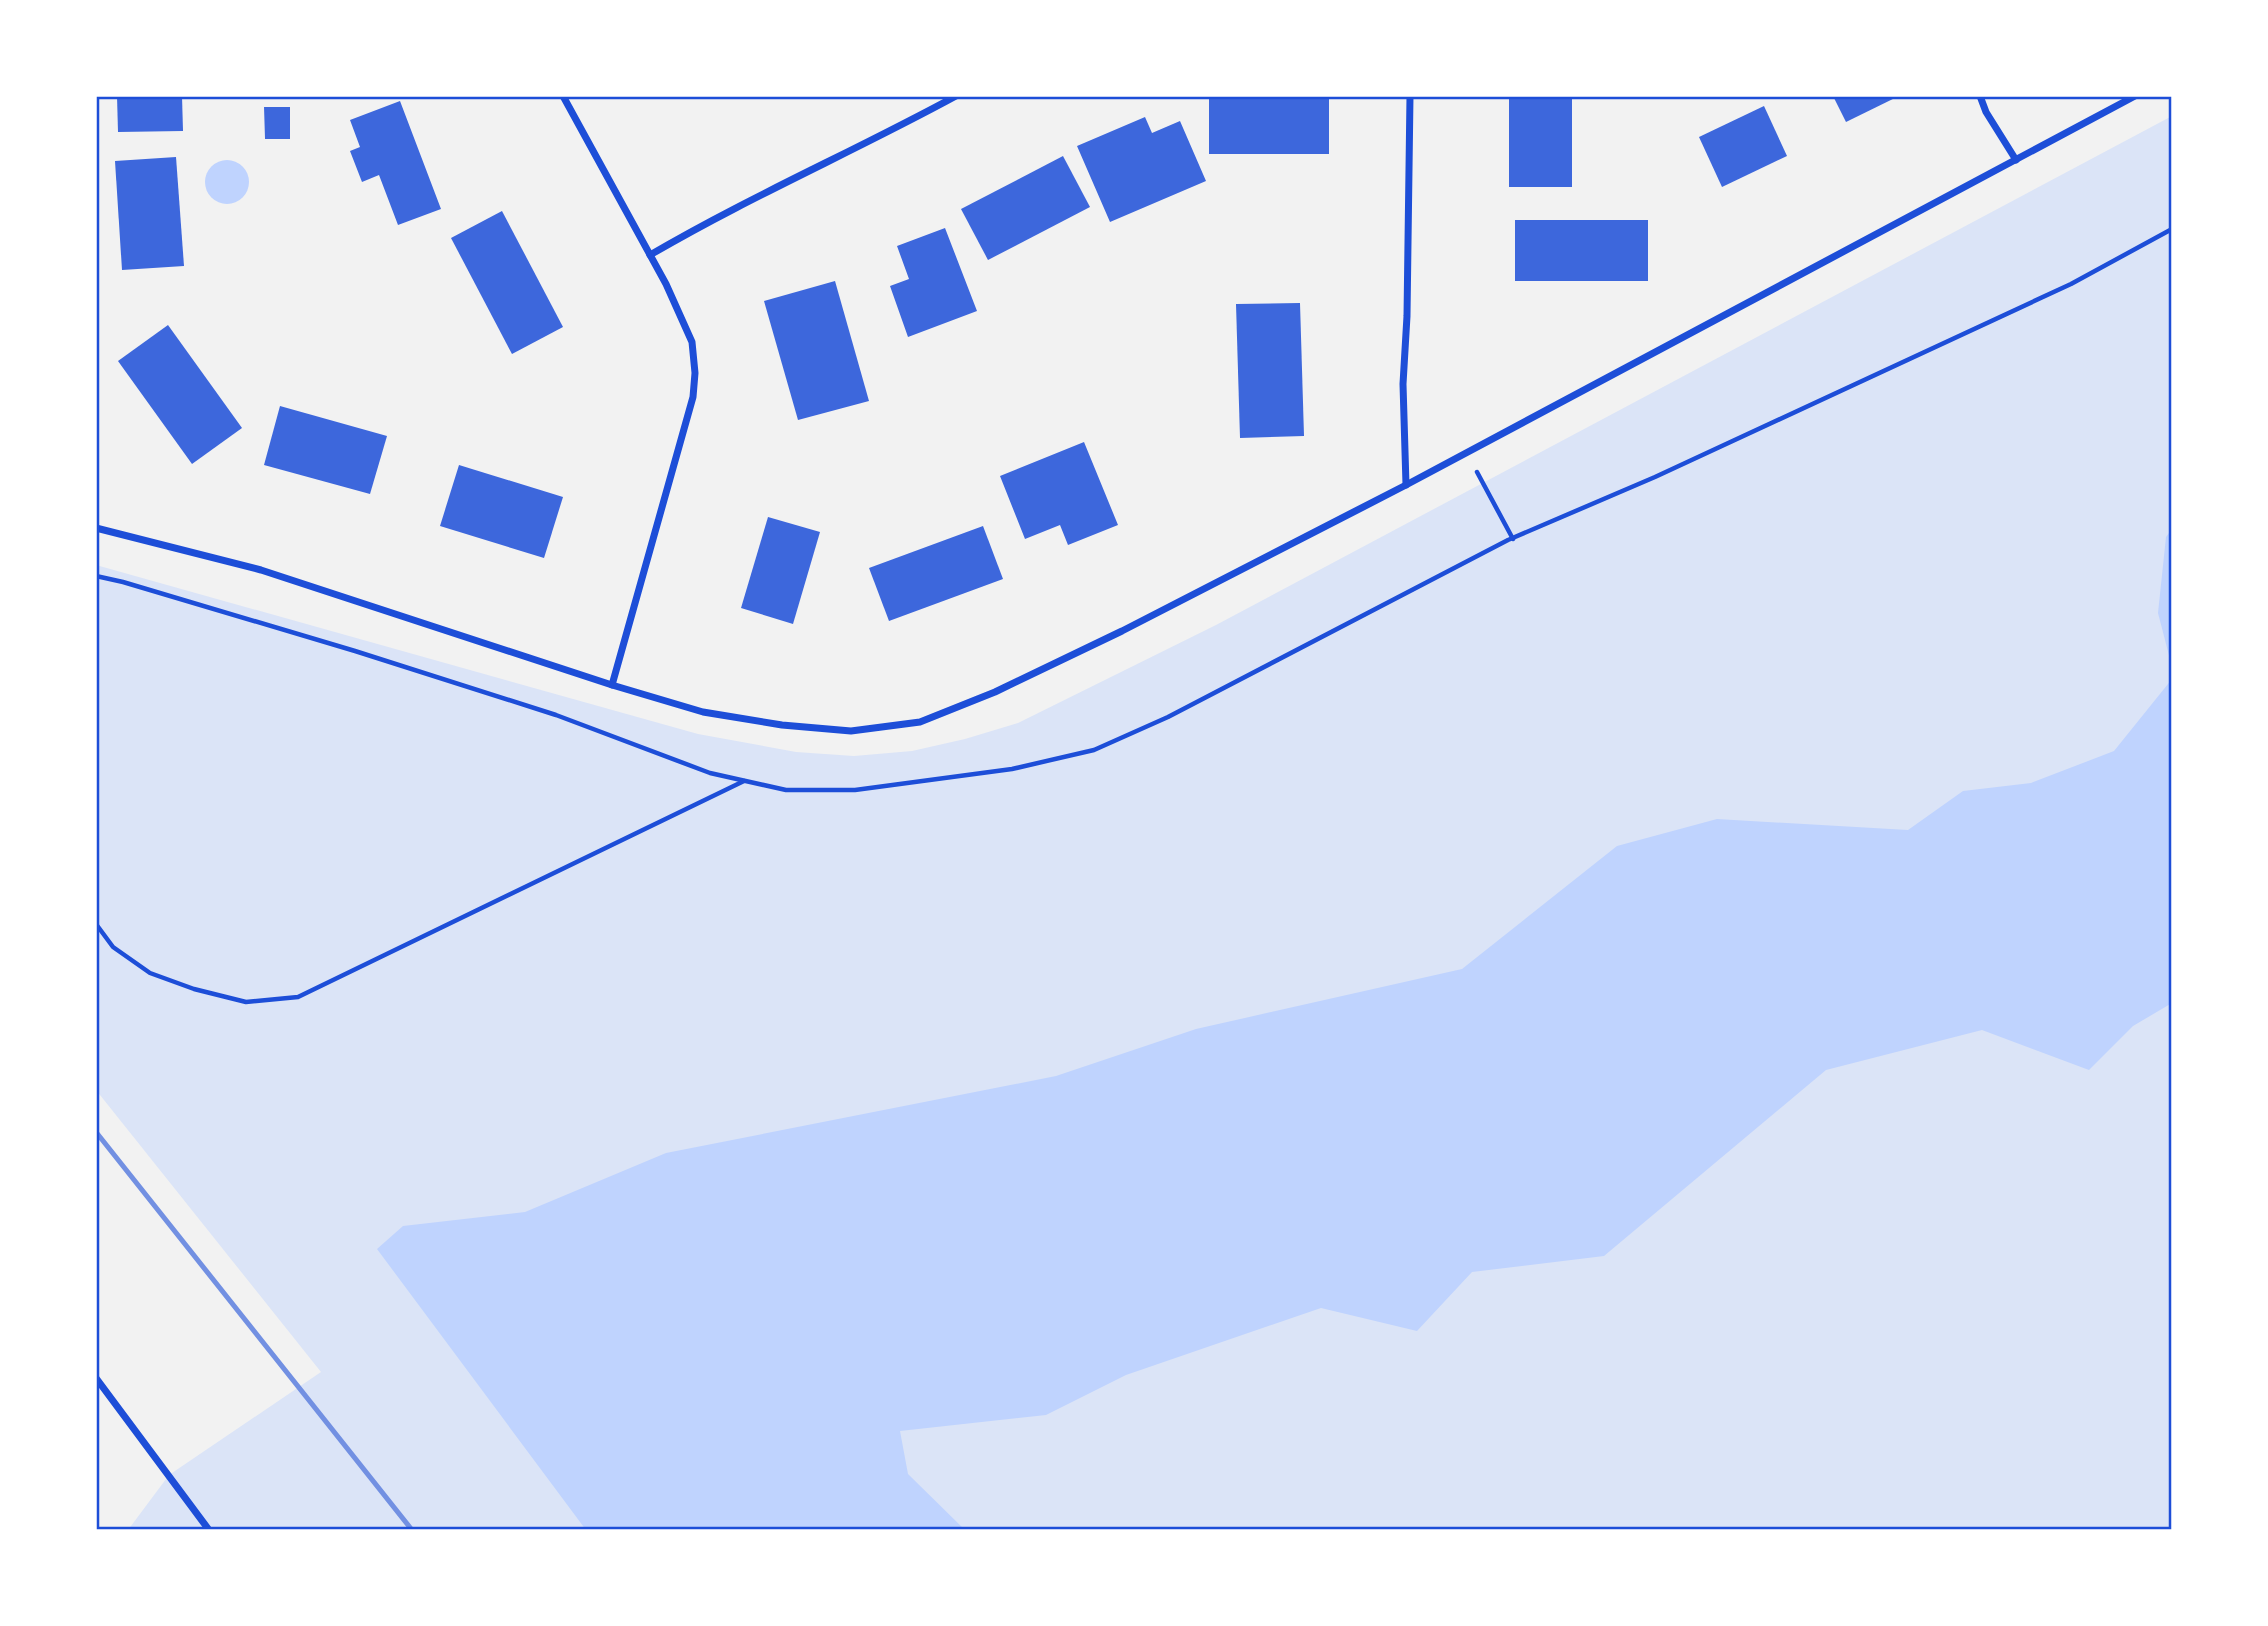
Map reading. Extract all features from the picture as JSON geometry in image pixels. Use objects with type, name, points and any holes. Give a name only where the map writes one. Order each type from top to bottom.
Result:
[{"type":"street","points":[[562,96],[650,255],[692,342],[695,373],[693,397],[612,685]]},
{"type":"street","points":[[650,255],[702,224],[956,96]]},
{"type":"street","points":[[1406,485],[1403,384],[1408,316],[1410,96]]},
{"type":"street","points":[[1980,96],[1986,111],[2016,160]]},
{"type":"street","points":[[96,528],[261,570],[612,685],[703,712],[782,725],[851,731],[919,722],[995,692],[1122,631],[1406,485],[2136,96]]},
{"type":"street","points":[[96,1378],[209,1530]]},
{"type":"path","points":[[1466,453],[1513,539]]},
{"type":"path","points":[[96,924],[113,947],[150,973],[172,981],[246,1002],[298,997],[745,781]]},
{"type":"shaded area","points":[[2172,116],[2172,1530],[128,1530],[169,1475],[321,1372],[96,1090],[96,565],[698,734],[796,752],[854,756],[912,751],[1018,723],[1216,625]]},
{"type":"water","points":[[227,160],[242,167],[249,182],[242,197],[227,204],[212,197],[205,182],[212,167]]},
{"type":"water","points":[[2172,529],[2172,667],[2158,613],[2166,537]]},
{"type":"water","points":[[2172,679],[2172,1003],[2133,1026],[2089,1070],[1982,1030],[1826,1070],[1604,1256],[1472,1272],[1417,1331],[1321,1308],[1126,1375],[1046,1415],[900,1431],[908,1474],[965,1530],[586,1530],[377,1249],[403,1226],[525,1212],[666,1153],[1056,1076],[1196,1029],[1462,969],[1617,846],[1717,819],[1908,830],[1963,791],[2031,783],[2114,751]]},
{"type":"building","points":[[117,96],[182,96],[183,131],[118,132]]},
{"type":"building","points":[[1209,96],[1329,96],[1329,154],[1209,154]]},
{"type":"building","points":[[1509,96],[1572,96],[1572,187],[1509,187]]},
{"type":"building","points":[[1833,96],[1899,96],[1846,122]]},
{"type":"building","points":[[400,101],[441,209],[398,225],[379,175],[362,182],[350,151],[360,147],[350,120]]},
{"type":"building","points":[[1764,106],[1787,156],[1722,187],[1699,137]]},
{"type":"building","points":[[264,107],[290,107],[290,139],[265,139]]},
{"type":"building","points":[[1145,117],[1152,133],[1180,121],[1206,181],[1110,222],[1077,146]]},
{"type":"building","points":[[1063,156],[1090,207],[988,260],[961,209]]},
{"type":"building","points":[[176,157],[184,266],[122,270],[115,161]]},
{"type":"building","points":[[502,211],[563,327],[512,354],[451,238]]},
{"type":"building","points":[[1515,220],[1648,220],[1648,281],[1515,281]]},
{"type":"building","points":[[945,228],[977,311],[908,337],[890,286],[909,279],[897,246]]},
{"type":"building","points":[[835,281],[869,401],[798,420],[764,301]]},
{"type":"building","points":[[1300,303],[1304,436],[1240,438],[1236,304]]},
{"type":"building","points":[[168,325],[242,428],[192,464],[118,361]]},
{"type":"building","points":[[280,406],[387,436],[370,494],[264,465]]},
{"type":"building","points":[[1084,442],[1118,525],[1068,545],[1060,525],[1025,539],[1000,476]]},
{"type":"building","points":[[459,465],[563,497],[544,558],[440,526]]},
{"type":"building","points":[[768,517],[820,532],[793,624],[741,608]]},
{"type":"building","points":[[983,526],[1003,579],[889,621],[869,568]]},
{"type":"railway","points":[[96,1132],[412,1530]]}]
